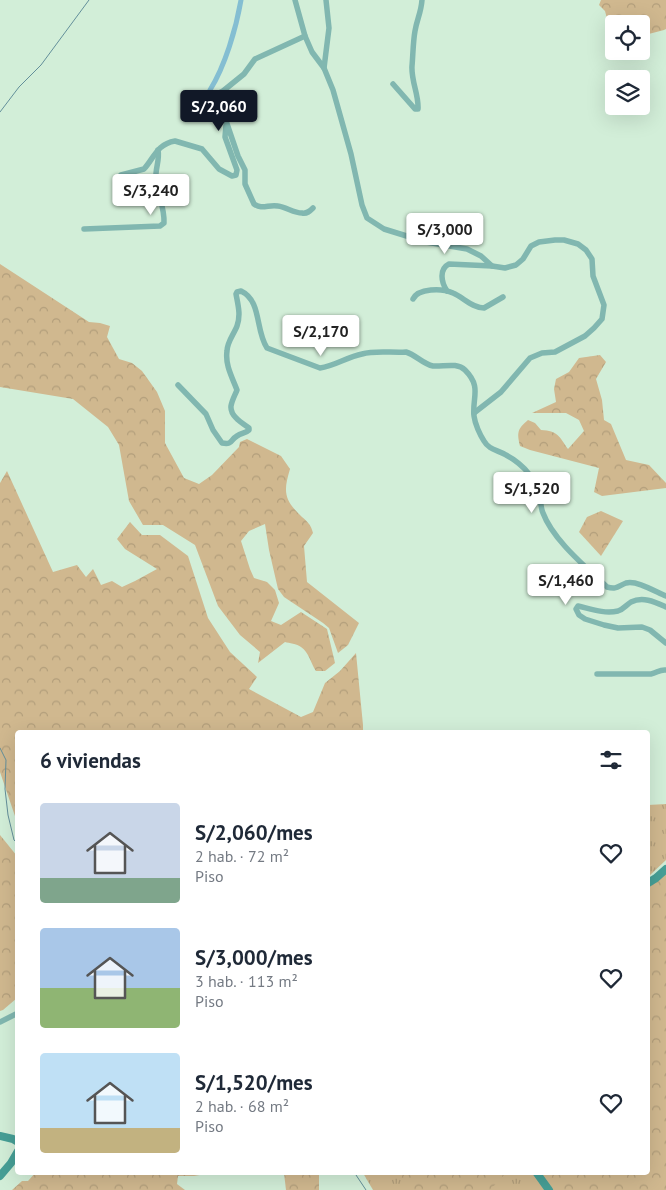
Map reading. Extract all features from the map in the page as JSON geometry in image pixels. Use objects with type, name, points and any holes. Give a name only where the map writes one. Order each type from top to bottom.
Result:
[{"type":"main road","points":[[650,882],[666,869]]},
{"type":"main road","points":[[0,1136],[15,1140]]},
{"type":"main road","points":[[0,1176],[15,1156]]},
{"type":"main road","points":[[538,1175],[549,1190]]},
{"type":"street","points":[[295,0],[305,36],[312,52],[324,68],[333,90],[367,218],[392,232],[426,242],[467,249],[481,256],[492,266]]},
{"type":"street","points":[[324,68],[329,28],[326,0]]},
{"type":"street","points":[[393,84],[415,109],[418,109],[412,68],[415,31],[420,17],[422,0]]},
{"type":"street","points":[[305,36],[255,59],[244,74],[213,96],[213,102],[226,120],[238,156],[245,170],[245,184],[254,204],[261,207],[276,205],[303,214],[313,208]]},
{"type":"street","points":[[121,175],[144,169],[158,150],[175,141],[202,149],[219,169],[232,176],[236,175],[237,170],[225,137],[226,120]]},
{"type":"street","points":[[84,229],[160,226],[164,223],[156,182],[156,168],[159,159],[158,150]]},
{"type":"street","points":[[446,291],[442,271],[449,264],[505,268],[516,265],[531,246],[538,242],[564,240],[578,244],[586,250],[592,259],[593,276],[604,304],[602,319],[585,336],[555,352],[542,353],[530,358],[501,392],[474,413]]},
{"type":"street","points":[[178,385],[206,414],[213,430],[222,442],[229,444],[236,436],[250,430],[237,419],[231,410],[236,390],[230,377],[227,361],[227,346],[237,327],[239,318],[236,294],[241,291],[255,305],[260,330],[267,348],[320,368],[328,367],[359,354],[406,352],[426,364],[459,366],[465,370],[475,383],[475,421],[484,442],[489,447],[515,460],[529,473],[539,495],[542,513],[564,545],[607,587],[613,589],[627,583],[636,583],[666,596]]},
{"type":"street","points":[[413,299],[416,294],[421,292],[446,291],[480,308],[488,307],[503,297]]},
{"type":"street","points":[[666,607],[652,601],[640,599],[616,612],[595,611],[578,606],[576,608],[579,615],[604,625],[618,628],[642,627],[650,630],[666,643]]},
{"type":"street","points":[[597,674],[655,674],[666,670]]},
{"type":"street","points":[[0,1022],[15,1014]]},
{"type":"green space","points":[[601,0],[666,0],[666,29],[650,34],[650,15],[606,15],[599,5]]},
{"type":"green space","points":[[0,264],[89,322],[110,326],[107,337],[119,359],[132,363],[142,371],[157,392],[165,411],[165,443],[184,478],[199,484],[212,475],[239,447],[240,442],[247,439],[281,456],[290,469],[286,484],[288,500],[309,524],[313,533],[304,546],[307,582],[359,623],[348,645],[338,653],[329,628],[284,597],[278,589],[265,524],[249,531],[241,541],[254,578],[267,582],[275,590],[279,603],[271,621],[281,625],[301,612],[327,629],[335,663],[325,671],[316,671],[304,649],[285,642],[258,663],[260,652],[240,635],[218,606],[195,545],[163,525],[143,525],[129,501],[119,445],[108,427],[73,399],[0,387]]},
{"type":"green space","points":[[600,355],[606,362],[596,379],[602,400],[604,420],[611,424],[626,460],[649,465],[666,483],[666,488],[602,496],[594,492],[599,468],[520,446],[519,431],[528,420],[535,423],[541,430],[555,433],[568,449],[584,431],[579,420],[566,413],[532,413],[556,402],[554,389],[556,379],[569,372],[579,358]]},
{"type":"green space","points":[[7,471],[53,572],[77,565],[86,577],[93,569],[101,585],[112,581],[122,587],[157,569],[125,549],[117,539],[130,522],[142,535],[160,535],[188,556],[208,618],[230,652],[257,677],[249,689],[301,717],[313,712],[325,683],[340,671],[356,653],[363,730],[15,730],[15,816],[0,772],[0,483]]},
{"type":"green space","points":[[601,511],[623,521],[601,556],[579,532],[587,517]]},
{"type":"green space","points":[[666,804],[666,860],[650,875],[650,805]]},
{"type":"green space","points":[[0,835],[15,854],[15,1000],[0,1011]]},
{"type":"green space","points":[[666,870],[666,1190],[551,1190],[539,1175],[650,1175],[650,882]]},
{"type":"green space","points":[[33,1175],[200,1175],[178,1176],[177,1184],[185,1190],[12,1190],[22,1181],[28,1181]]},
{"type":"green space","points":[[284,1175],[319,1175],[319,1190],[286,1190]]},
{"type":"green space","points":[[364,1175],[541,1175],[553,1190],[373,1190]]},
{"type":"green space","points":[[398,1175],[504,1175],[490,1190],[412,1190]]},
{"type":"waterway","points":[[0,112],[19,87],[41,65],[89,0]]},
{"type":"waterway","points":[[210,90],[229,47],[241,0]]},
{"type":"waterway","points":[[0,748],[6,760],[5,789],[8,815],[15,841]]},
{"type":"waterway","points":[[356,1175],[366,1190]]}]
